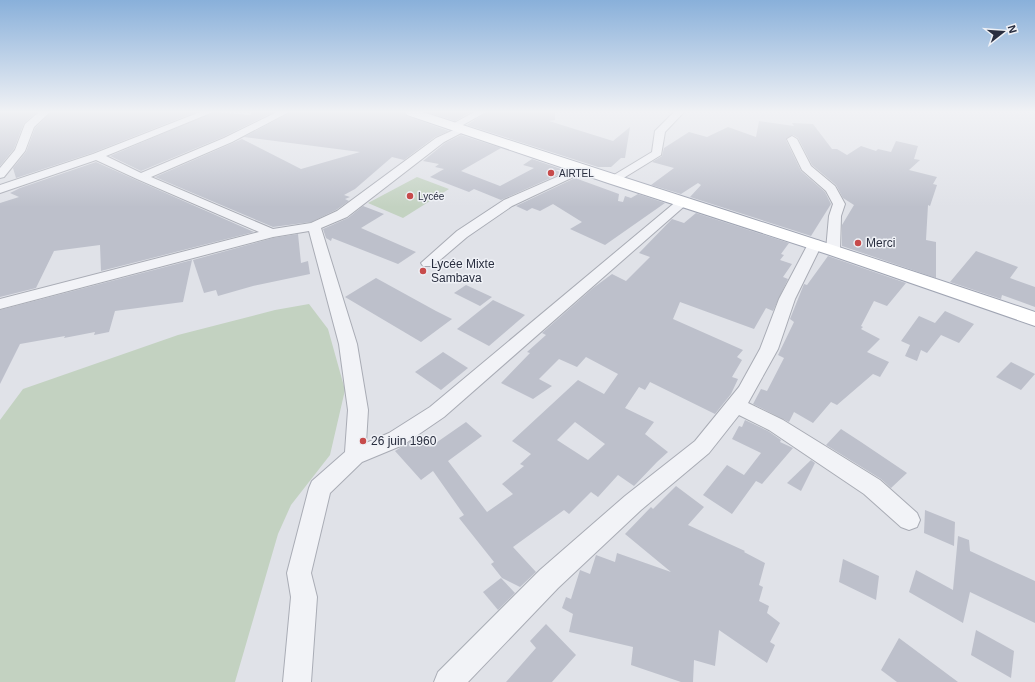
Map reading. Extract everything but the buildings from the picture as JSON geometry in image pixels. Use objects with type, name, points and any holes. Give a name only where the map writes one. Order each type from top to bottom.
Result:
[{"type":"main road","points":[[505,144],[682,203],[824,247],[1035,320]]},
{"type":"street","points":[[0,175],[20,150],[22,144]]},
{"type":"street","points":[[0,189],[97,156],[128,144]]},
{"type":"street","points":[[141,177],[219,144]]},
{"type":"street","points":[[0,304],[272,233],[314,226],[342,214],[435,144]]},
{"type":"street","points":[[613,180],[657,152],[658,144]]},
{"type":"street","points":[[448,682],[549,579],[633,503],[702,447],[746,392],[769,349],[787,299],[824,247],[839,204],[831,189],[806,168],[794,144]]},
{"type":"street","points":[[97,156],[141,177],[272,233]]},
{"type":"street","points":[[428,263],[462,234],[508,203],[582,169]]},
{"type":"street","points":[[297,682],[304,597],[299,573],[320,488],[355,456],[396,439],[437,412],[682,203]]},
{"type":"street","points":[[314,226],[348,344],[358,410],[355,456]]},
{"type":"street","points":[[736,405],[776,425],[872,487],[909,520]]},
{"type":"green space","name":"Lycée","points":[[417,177],[449,189],[403,218],[368,203]]},
{"type":"green space","points":[[309,304],[328,329],[345,390],[330,455],[291,505],[278,534],[235,682],[0,682],[0,420],[23,389],[178,335],[275,310]]},
{"type":"place","name":"AIRTEL","points":[[551,173]]},
{"type":"place","name":"Lycée","points":[[410,196]]},
{"type":"place","name":"Merci","points":[[858,243]]},
{"type":"place","name":"Lycée Mixte Sambava","points":[[423,271]]},
{"type":"place","name":"26 juin 1960","points":[[363,441]]}]
